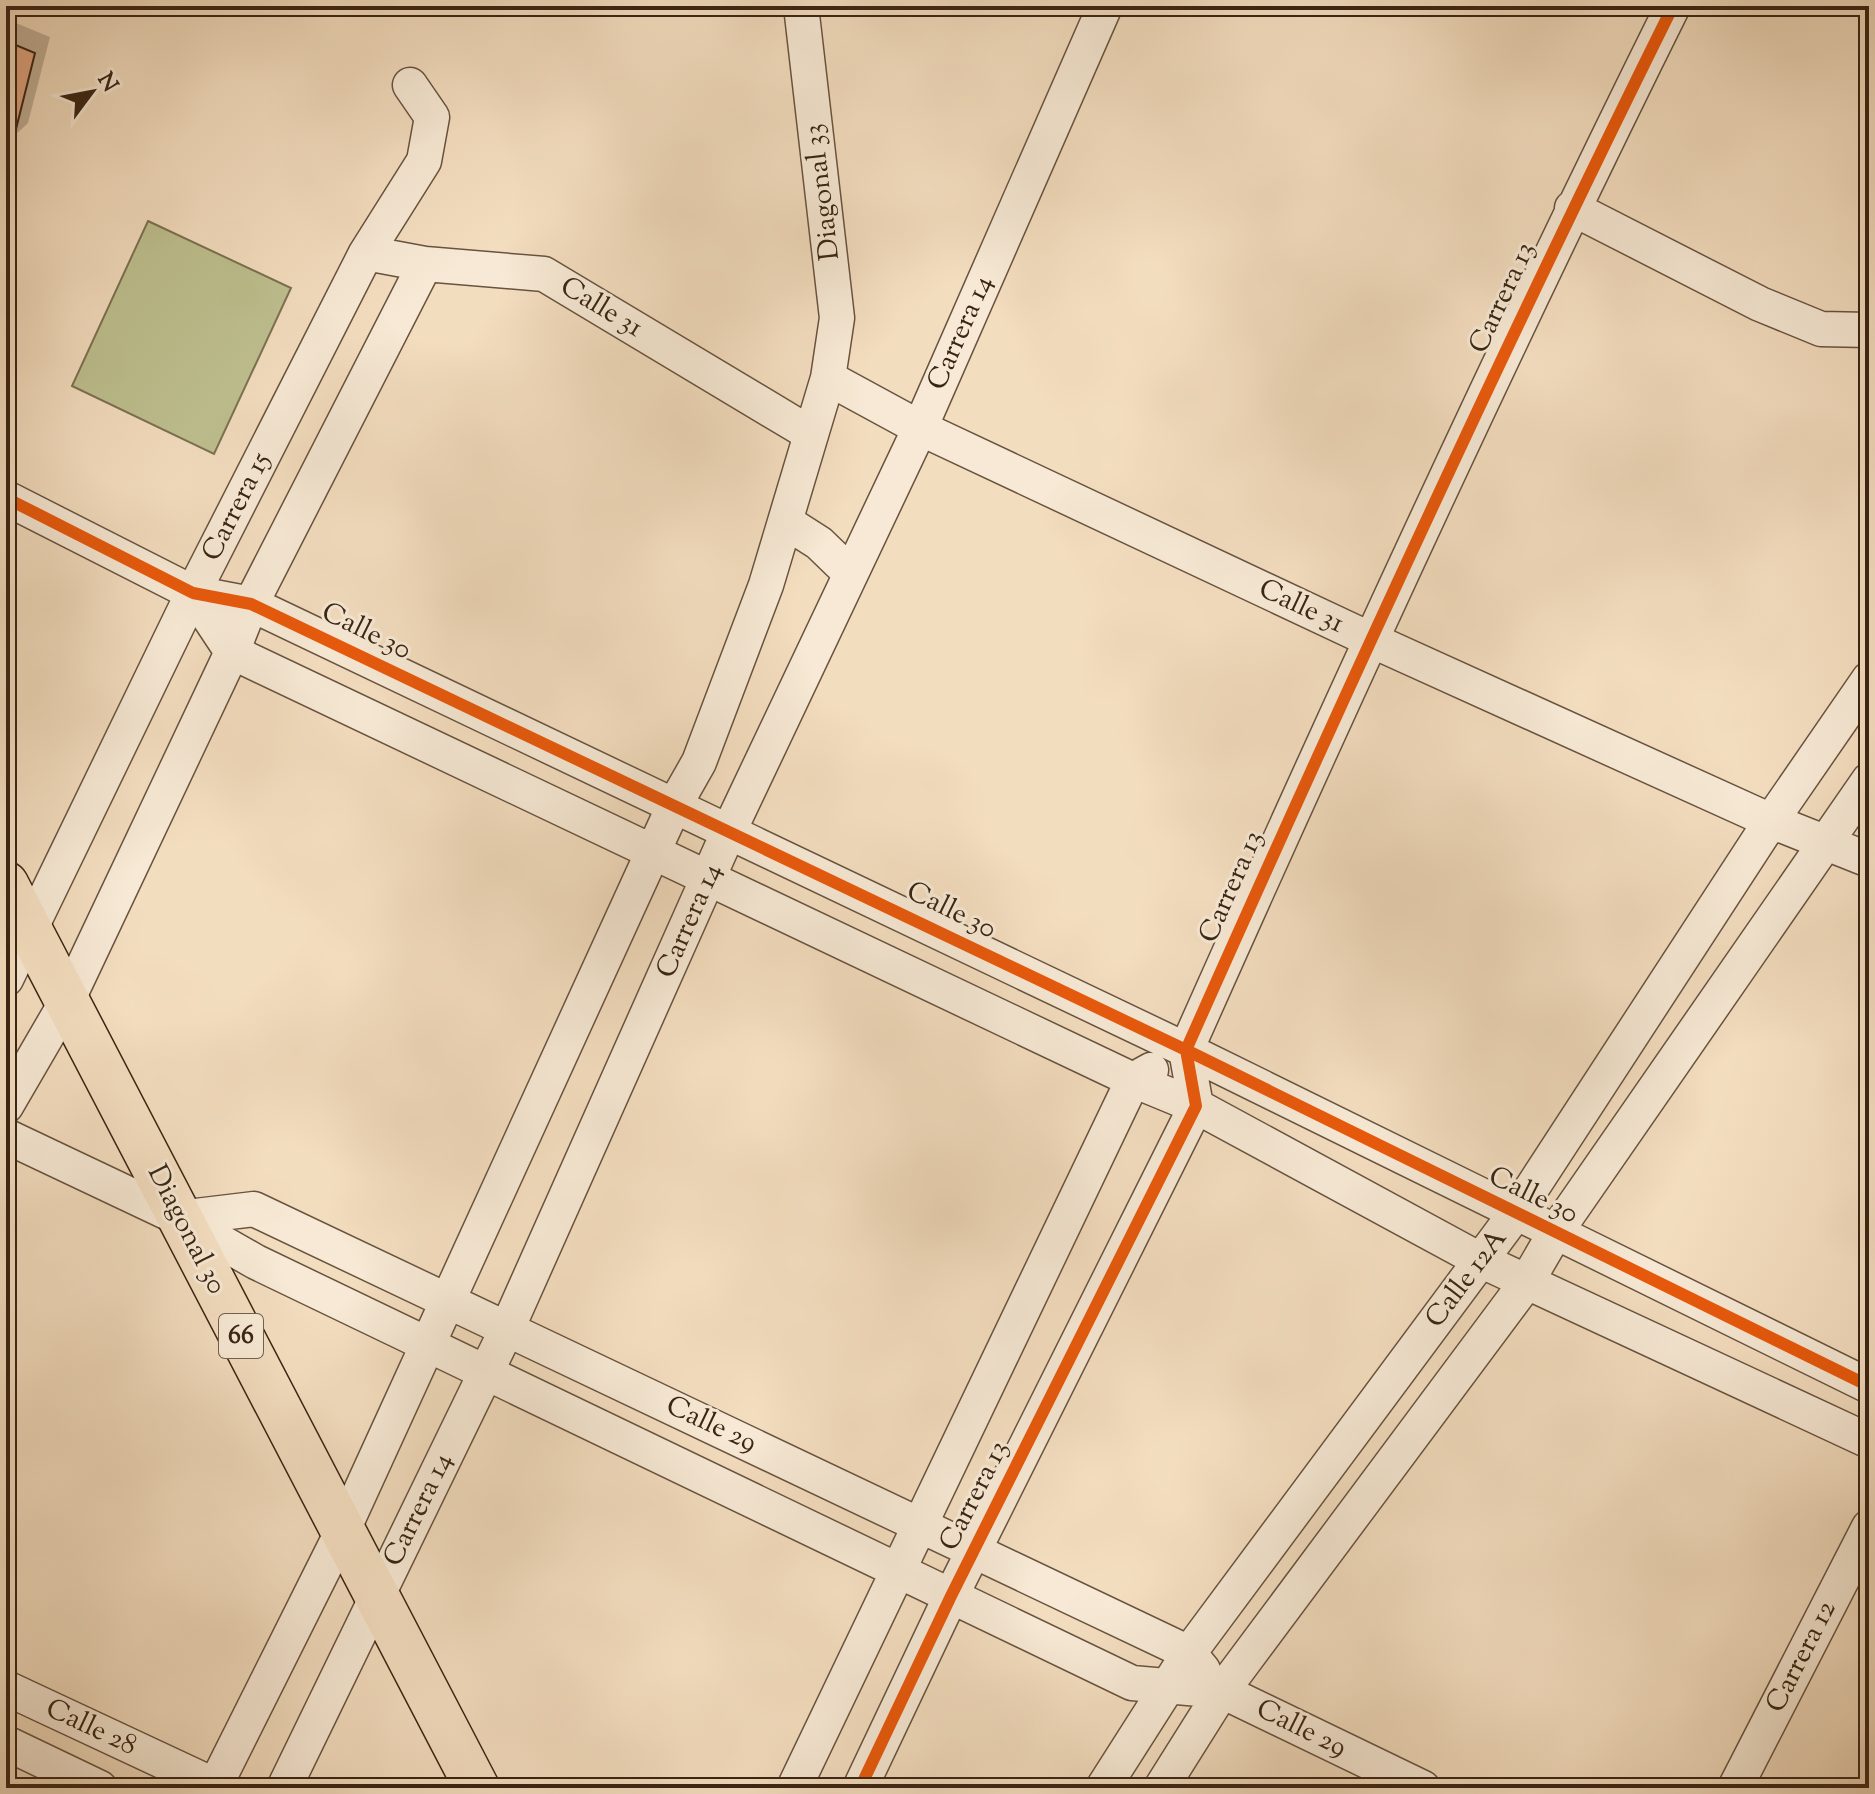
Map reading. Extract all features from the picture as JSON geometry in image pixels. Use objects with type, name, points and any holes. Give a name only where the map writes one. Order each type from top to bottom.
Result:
[{"type":"main road","name":"Diagonal 30","points":[[6,884],[477,1788]]},
{"type":"street","name":"Carrera 14","points":[[284,1788],[507,1329],[729,831],[849,572],[920,428],[1105,6]]},
{"type":"street","name":"Carrera 13","points":[[1186,1050],[1369,639],[1572,208],[1673,6]]},
{"type":"street","name":"Diagonal 33","points":[[803,18],[837,318],[828,378]]},
{"type":"street","name":"Carrera 15","points":[[6,979],[193,593],[366,253],[424,161],[432,117],[410,85]]},
{"type":"street","points":[[1572,208],[1760,304],[1821,329],[1869,330]]},
{"type":"street","name":"Calle 31","points":[[366,253],[425,264],[544,274],[811,434]]},
{"type":"street","name":"Carrera 15","points":[[6,1106],[67,1001],[232,652],[251,604],[425,264]]},
{"type":"street","name":"Calle 31","points":[[828,378],[920,428],[1369,639],[1771,821],[1869,860]]},
{"type":"street","points":[[217,1787],[342,1532],[450,1302],[674,806],[699,762],[766,585],[828,378]]},
{"type":"street","name":"Calle 30","points":[[6,498],[193,593],[251,604],[729,831],[1186,1050],[1869,1386]]},
{"type":"street","points":[[786,522],[819,543],[849,572]]},
{"type":"street","name":"Calle 30","points":[[193,593],[232,652]]},
{"type":"street","points":[[232,652],[1133,1080],[1196,1106],[1526,1283],[1869,1441]]},
{"type":"street","name":"Calle 12A","points":[[1103,1788],[1189,1653],[1515,1214],[1771,821],[1869,679]]},
{"type":"street","name":"Calle 12A","points":[[1161,1788],[1222,1691],[1526,1283],[1555,1233],[1869,780]]},
{"type":"street","points":[[1133,1080],[1186,1050],[1196,1106]]},
{"type":"street","name":"Carrera 13","points":[[794,1788],[1133,1080]]},
{"type":"street","name":"Carrera 13","points":[[860,1788],[951,1596],[1196,1106]]},
{"type":"street","name":"Calle 29","points":[[6,1136],[179,1218],[256,1262],[1132,1683],[1222,1691],[1423,1788]]},
{"type":"street","name":"Calle 29","points":[[179,1218],[254,1209],[1189,1653],[1222,1691]]},
{"type":"street","name":"Carrera 12","points":[[1735,1788],[1869,1527]]},
{"type":"street","name":"Calle 28","points":[[6,1688],[217,1787]]},
{"type":"street","name":"Calle 28","points":[[6,1743],[100,1788]]},
{"type":"green space","points":[[148,221],[291,288],[214,454],[72,386]]},
{"type":"building","points":[[6,41],[35,53],[13,141],[6,138]]},
{"type":"cycle path","points":[[860,1788],[951,1596],[1196,1106],[1186,1050],[1424,525],[1673,6]]},
{"type":"cycle path","points":[[6,498],[193,593],[251,604],[1186,1050],[1869,1386]]}]
